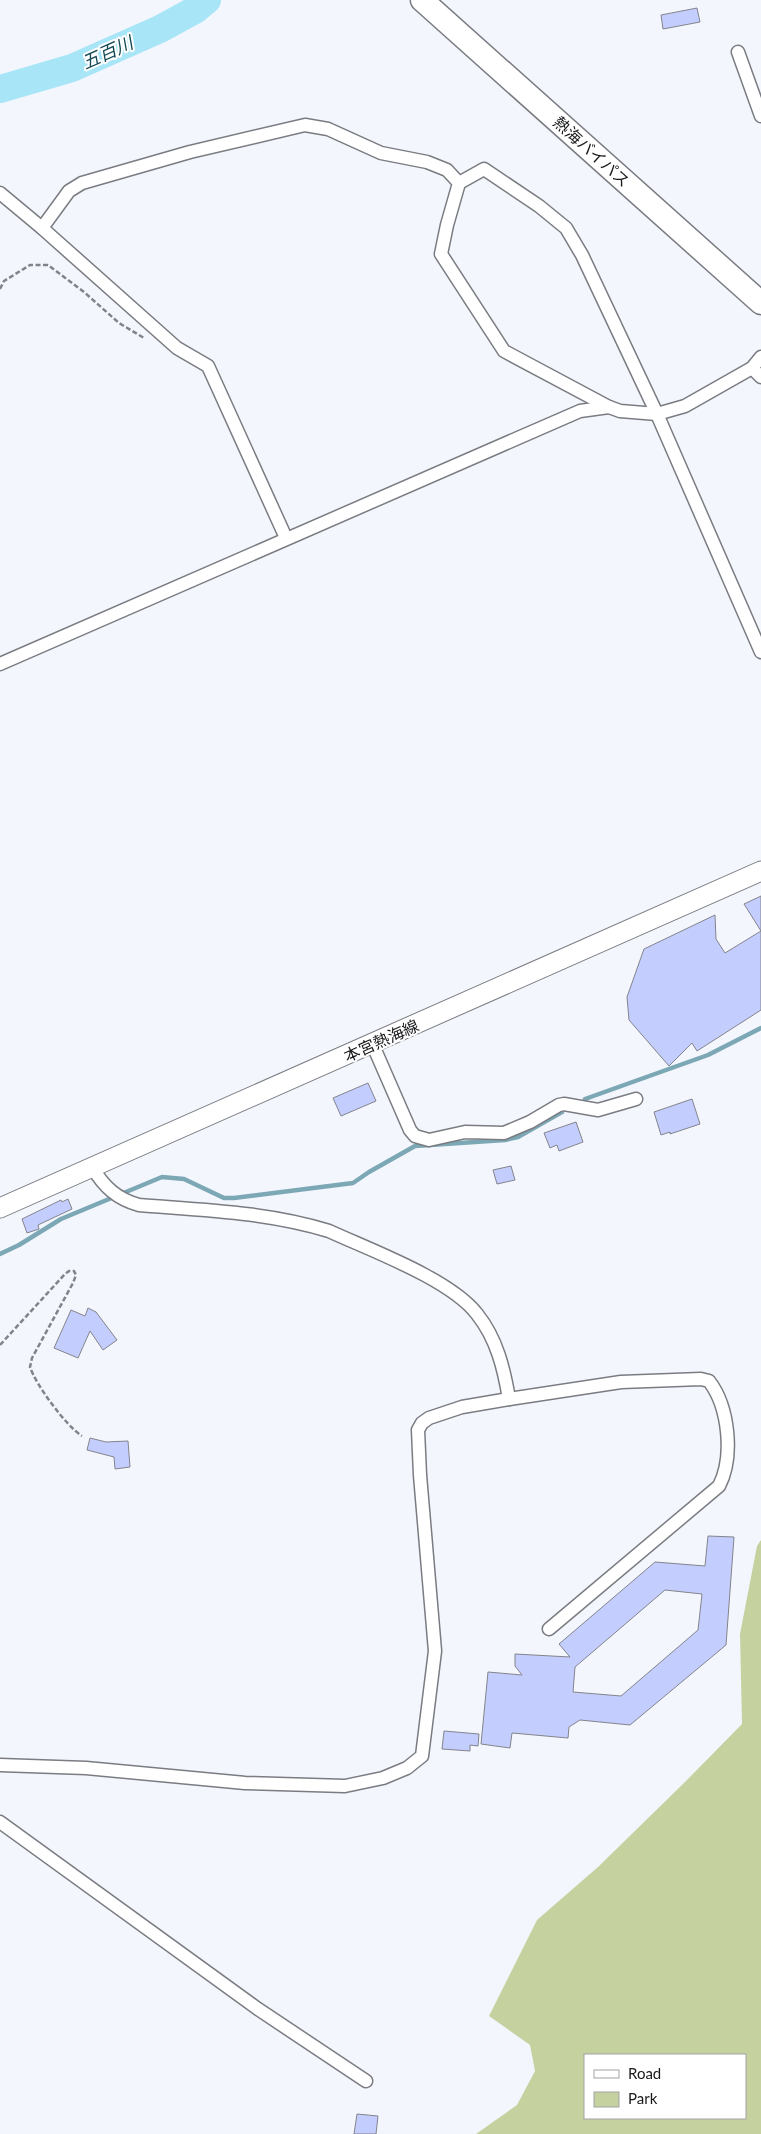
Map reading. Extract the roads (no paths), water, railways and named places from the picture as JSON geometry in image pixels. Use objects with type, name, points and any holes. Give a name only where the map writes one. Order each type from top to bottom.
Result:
[{"type":"highway","name":"熱海バイパス","points":[[422,0],[761,303]]},
{"type":"main road","name":"本宮熱海線","points":[[0,1208],[761,871]]},
{"type":"street","points":[[738,52],[761,116]]},
{"type":"street","points":[[42,228],[69,191],[82,183],[190,152],[305,125],[328,129],[381,152],[427,162],[446,170],[459,183]]},
{"type":"street","points":[[761,357],[756,373],[685,406],[657,414],[620,411],[610,407],[504,350],[441,254],[446,225],[459,183],[484,169],[539,206],[566,228],[582,255],[657,414],[761,652]]},
{"type":"street","points":[[0,193],[177,348],[208,366],[286,538]]},
{"type":"street","points":[[0,664],[580,411],[610,407]]},
{"type":"street","points":[[372,1043],[410,1130],[415,1136],[423,1139],[465,1132],[504,1133],[530,1122],[559,1105],[564,1104],[598,1110],[636,1099]]},
{"type":"street","points":[[92,1167],[100,1180],[123,1201],[139,1205],[250,1215],[312,1226],[337,1235],[438,1283],[470,1306],[485,1326],[494,1342],[504,1370],[509,1399]]},
{"type":"street","points":[[0,1765],[86,1768],[245,1783],[345,1786],[383,1778],[414,1764],[422,1756],[435,1651],[418,1430],[422,1423],[430,1418],[462,1407],[621,1382],[701,1379],[709,1381],[720,1399],[728,1444],[727,1467],[719,1486],[549,1629]]},
{"type":"street","points":[[0,1822],[258,2009],[366,2081]]},
{"type":"waterway","name":"五百川","points":[[0,89],[72,68],[160,29],[195,10],[207,0]]},
{"type":"waterway","points":[[585,1099],[708,1055],[761,1028]]},
{"type":"waterway","points":[[0,1254],[19,1245],[61,1219],[162,1177],[184,1179],[224,1198],[353,1183],[415,1146],[505,1140],[518,1137],[562,1112]]}]
